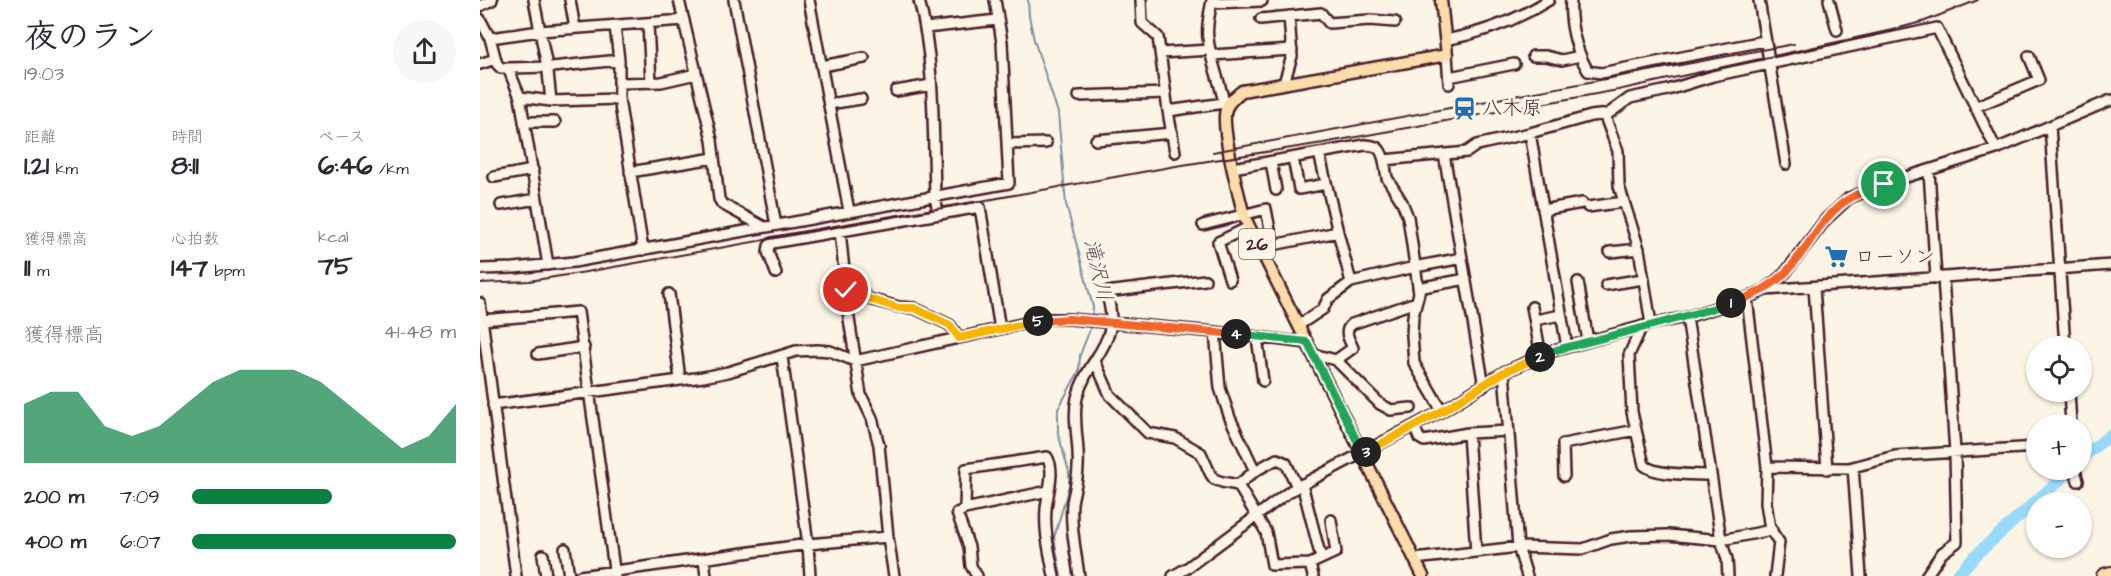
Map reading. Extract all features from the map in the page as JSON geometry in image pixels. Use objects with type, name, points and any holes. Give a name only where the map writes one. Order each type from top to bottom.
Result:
[{"type":"highway","points":[[2104,576],[2111,574]]},
{"type":"main road","points":[[1226,104],[1242,91],[1447,55],[1441,0]]},
{"type":"main road","name":"26","points":[[1226,104],[1225,120],[1233,168],[1249,227],[1423,576]]},
{"type":"street","points":[[534,0],[548,72],[551,101]]},
{"type":"street","points":[[570,0],[575,28]]},
{"type":"street","points":[[679,0],[712,140],[719,199],[722,204],[764,227]]},
{"type":"street","points":[[734,0],[776,225]]},
{"type":"street","points":[[809,0],[849,211]]},
{"type":"street","points":[[920,0],[926,28],[931,85],[935,195],[938,214]]},
{"type":"street","points":[[480,269],[548,265],[643,250],[1009,183],[1002,42],[995,0]]},
{"type":"street","points":[[1141,0],[1142,23],[1156,34],[1175,152]]},
{"type":"street","points":[[1445,40],[1472,35],[1531,11],[1549,0]]},
{"type":"street","points":[[1571,0],[1574,35],[1580,56],[1588,71],[1601,73],[1764,41]]},
{"type":"street","points":[[1759,0],[1768,66],[1786,164]]},
{"type":"street","points":[[1829,0],[1837,30]]},
{"type":"street","points":[[1168,111],[1226,104],[1211,53],[1208,25],[1212,2],[1262,1]]},
{"type":"street","points":[[1261,18],[1321,13],[1329,23],[1370,20],[1395,22]]},
{"type":"street","points":[[1284,83],[1292,50],[1289,16]]},
{"type":"street","points":[[480,19],[490,38],[497,64],[501,68],[619,60]]},
{"type":"street","points":[[490,38],[540,31],[684,20]]},
{"type":"street","points":[[926,28],[997,20]]},
{"type":"street","points":[[648,24],[651,82]]},
{"type":"street","points":[[615,26],[619,60],[619,99],[643,250]]},
{"type":"street","points":[[1384,160],[1467,152],[1477,145],[1608,114],[1630,98],[1668,90],[1713,76],[1937,28],[1996,149]]},
{"type":"street","points":[[1160,53],[1292,50]]},
{"type":"street","points":[[1447,55],[1449,80],[1514,64]]},
{"type":"street","points":[[1533,56],[1562,60],[1580,56]]},
{"type":"street","points":[[1975,107],[2038,80],[2029,56]]},
{"type":"street","points":[[822,66],[864,58]]},
{"type":"street","points":[[480,64],[495,59]]},
{"type":"street","points":[[508,68],[520,97],[548,265]]},
{"type":"street","points":[[620,83],[651,82],[696,75]]},
{"type":"street","points":[[896,91],[931,85]]},
{"type":"street","points":[[1080,96],[1166,93]]},
{"type":"street","points":[[520,97],[551,101],[619,99]]},
{"type":"street","points":[[829,104],[861,99]]},
{"type":"street","points":[[1173,576],[1188,572],[1256,514],[1300,486],[1442,411],[1504,372],[1567,347],[1647,325],[1687,317],[1765,290],[1785,273],[1826,219],[1849,198],[1884,184],[1996,149],[2111,100]]},
{"type":"street","points":[[1604,114],[1618,151],[1619,186],[1639,249],[1644,279],[1647,325],[1629,355],[1632,412],[1644,465],[1648,469],[1666,472],[1710,475]]},
{"type":"street","points":[[524,122],[555,122]]},
{"type":"street","points":[[2050,126],[2065,336]]},
{"type":"street","points":[[1530,133],[1567,347]]},
{"type":"street","points":[[1096,140],[1172,134]]},
{"type":"street","points":[[1007,144],[1046,143]]},
{"type":"street","points":[[1233,168],[1365,145],[1380,148],[1387,178],[1402,202],[1408,217],[1419,293],[1412,335],[1414,363],[1442,411]]},
{"type":"street","points":[[1319,153],[1351,282]]},
{"type":"street","points":[[1444,154],[1484,386]]},
{"type":"street","points":[[630,172],[714,158]]},
{"type":"street","points":[[1293,158],[1299,189],[1326,184]]},
{"type":"street","points":[[1271,162],[1276,190]]},
{"type":"street","points":[[494,177],[533,170]]},
{"type":"street","points":[[1926,576],[1942,553],[1957,542],[1955,452],[1929,171]]},
{"type":"street","points":[[501,205],[537,199]]},
{"type":"street","points":[[1543,210],[1624,202]]},
{"type":"street","points":[[777,273],[768,252],[772,243],[980,207],[1000,329]]},
{"type":"street","points":[[1203,225],[1266,209],[1273,244],[1338,232]]},
{"type":"street","points":[[1230,280],[1217,244],[1249,227]]},
{"type":"street","points":[[840,231],[861,395],[872,418],[879,445],[894,576]]},
{"type":"street","points":[[1610,252],[1639,249]]},
{"type":"street","points":[[1299,325],[1323,309],[1328,299],[1351,282],[1462,258]]},
{"type":"street","points":[[1765,290],[2111,266]]},
{"type":"street","points":[[1418,288],[1466,279]]},
{"type":"street","points":[[1606,285],[1644,279]]},
{"type":"street","points":[[1079,576],[1072,528],[1072,503],[1078,467],[1077,399],[1107,339],[1112,323],[1106,292],[1205,280]]},
{"type":"street","points":[[1578,282],[1588,341]]},
{"type":"street","points":[[1814,287],[1827,469]]},
{"type":"street","points":[[846,290],[861,293],[869,299],[899,308],[914,308],[950,325],[959,338]]},
{"type":"street","points":[[669,294],[680,380]]},
{"type":"street","points":[[1747,298],[1767,467],[1765,471],[1766,503],[1772,530],[1779,542],[1775,576]]},
{"type":"street","points":[[1336,360],[1353,348],[1346,333],[1352,324],[1416,302]]},
{"type":"street","points":[[480,303],[516,576]]},
{"type":"street","points":[[1532,307],[1541,356]]},
{"type":"street","points":[[482,320],[578,312],[615,573]]},
{"type":"street","points":[[1535,320],[1561,315]]},
{"type":"street","points":[[1687,317],[1720,540],[1727,559],[1728,576]]},
{"type":"street","points":[[493,405],[728,372],[796,351],[830,351],[855,361],[1054,318],[1307,342]]},
{"type":"street","points":[[1215,332],[1220,388],[1230,418],[1255,471]]},
{"type":"street","points":[[1257,337],[1263,381]]},
{"type":"street","points":[[538,354],[584,347]]},
{"type":"street","points":[[1313,354],[1336,360],[1380,404],[1391,410],[1411,408]]},
{"type":"street","points":[[782,357],[808,544],[810,576]]},
{"type":"street","points":[[1095,361],[1110,395],[1143,429],[1148,433],[1175,438],[1201,453],[1214,479],[1238,485],[1266,532],[1272,565],[1310,564],[1336,552],[1331,520]]},
{"type":"street","points":[[1504,372],[1518,548],[1527,576]]},
{"type":"street","points":[[1414,426],[1419,438],[1424,441],[1468,433],[1509,431]]},
{"type":"street","points":[[1564,476],[1563,444],[1636,430]]},
{"type":"street","points":[[1468,433],[1476,552]]},
{"type":"street","points":[[1767,467],[1827,469],[1853,467],[1895,456],[2026,448]]},
{"type":"street","points":[[965,509],[966,469],[1044,456],[1050,461],[1051,469],[1046,532],[1054,576]]},
{"type":"street","points":[[1238,485],[1255,471],[1277,459],[1286,463],[1300,486],[1321,558]]},
{"type":"street","points":[[1853,467],[1860,576]]},
{"type":"street","points":[[977,576],[971,566],[969,547],[957,513],[965,509],[1048,491]]},
{"type":"street","points":[[1415,559],[1518,548],[1583,549],[1611,539],[1631,536],[1668,535],[1720,540],[1772,530]]},
{"type":"street","points":[[580,576],[615,573],[808,544],[888,537]]},
{"type":"street","points":[[565,549],[569,576]]},
{"type":"street","points":[[543,555],[546,576]]},
{"type":"street","points":[[704,559],[706,576]]},
{"type":"street","points":[[1310,564],[1313,576]]},
{"type":"waterway","name":"滝沢川","points":[[1028,0],[1034,40],[1058,113],[1066,204],[1093,307],[1092,319]]},
{"type":"waterway","name":"滝沢川","points":[[1061,576],[1054,538],[1069,486],[1069,472],[1058,433],[1058,409],[1079,371],[1080,355],[1092,324]]},
{"type":"waterway","points":[[2092,450],[2111,434]]},
{"type":"waterway","points":[[1956,576],[1978,553],[2060,480]]},
{"type":"railway","points":[[480,283],[529,281],[586,272],[1176,166],[1323,143],[1618,90],[1892,30],[1925,21],[1978,0]]},
{"type":"railway","points":[[1213,152],[1794,44]]},
{"type":"place","name":"八木原","points":[[1464,108]]},
{"type":"place","name":"ローソン","points":[[1837,257]]},
{"type":"route","points":[[846,290],[850,289],[869,299],[899,308],[914,308],[950,325],[959,338],[1054,318],[1307,342],[1363,453],[1442,411],[1504,372],[1553,351],[1651,324],[1687,317],[1765,290],[1785,273],[1826,219],[1838,207],[1849,198],[1884,184]]}]
